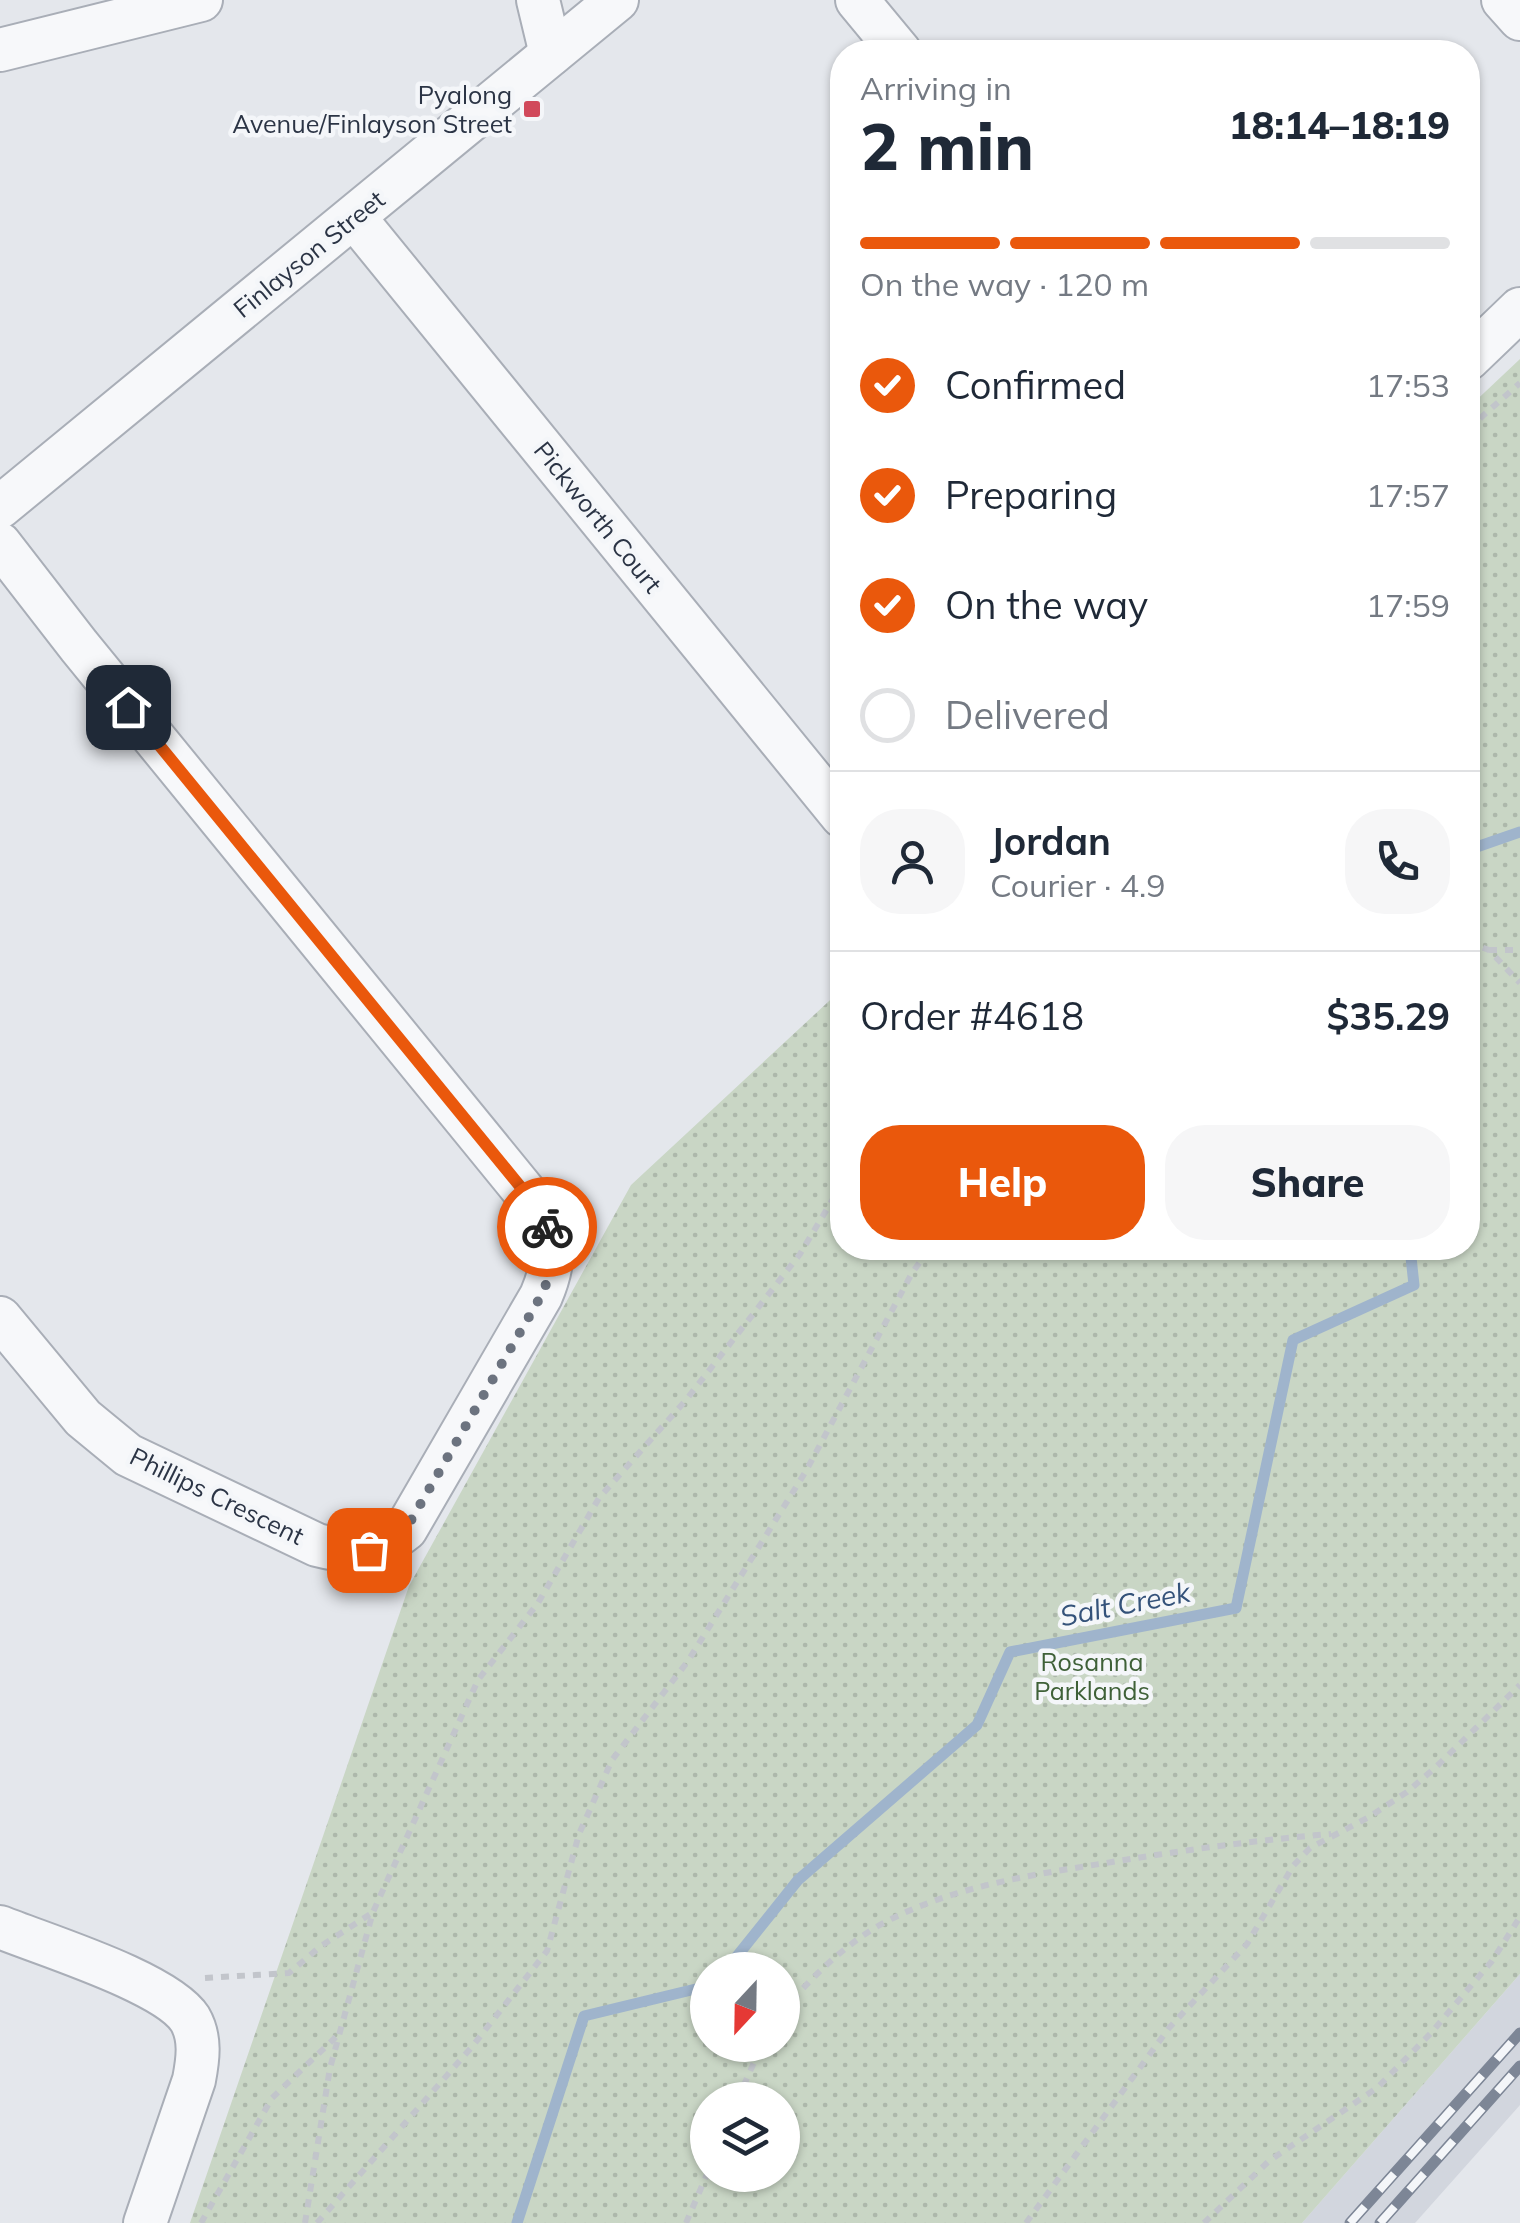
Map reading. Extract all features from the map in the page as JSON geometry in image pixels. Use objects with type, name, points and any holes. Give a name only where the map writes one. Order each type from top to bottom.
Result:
[{"type":"street","points":[[0,50],[201,0]]},
{"type":"street","points":[[538,0],[551,54]]},
{"type":"street","name":"Finlayson Street","points":[[0,507],[617,0]]},
{"type":"street","points":[[857,0],[890,40]]},
{"type":"street","points":[[1503,0],[1520,19]]},
{"type":"street","name":"Pickworth Court","points":[[354,217],[830,801]]},
{"type":"street","points":[[1480,347],[1520,309]]},
{"type":"street","name":"Phillips Crescent","points":[[0,544],[528,1196],[553,1244],[552,1271],[541,1296],[406,1529],[392,1541],[369,1550],[343,1552],[317,1545],[128,1455],[84,1418],[0,1318]]},
{"type":"street","points":[[0,1927],[148,1986],[176,2002],[191,2021],[198,2056],[194,2080],[145,2223]]},
{"type":"path","points":[[1480,418],[1520,383]]},
{"type":"path","points":[[1480,947],[1520,950]]},
{"type":"path","points":[[1489,950],[1520,983]]},
{"type":"path","points":[[305,2223],[314,2153],[340,2032],[373,1912],[478,1680],[538,1603],[599,1498],[686,1400],[800,1254],[830,1204]]},
{"type":"path","points":[[317,2223],[472,2048],[547,1951],[579,1834],[612,1760],[708,1630],[806,1471],[921,1260]]},
{"type":"path","points":[[1026,2223],[1169,2028],[1247,1944],[1293,1866],[1310,1848],[1370,1817],[1407,1792],[1520,1685]]},
{"type":"path","points":[[800,1991],[875,1928],[918,1906],[1028,1875],[1244,1840],[1333,1834]]},
{"type":"path","points":[[176,2002],[192,1979],[289,1973],[321,1946],[373,1912]]},
{"type":"path","points":[[1204,2223],[1269,2161],[1377,2088],[1492,1961],[1520,1917]]},
{"type":"path","points":[[201,2223],[272,2098],[340,2032]]},
{"type":"path","points":[[686,2223],[699,2192]]},
{"type":"shaded area","points":[[1520,1974],[1520,2105],[1415,2223],[1302,2223]]},
{"type":"green space","name":"Rosanna Parklands","points":[[1520,359],[1520,1974],[1302,2223],[190,2223],[409,1586],[631,1185],[830,1000],[830,1260],[1480,1260],[1480,397]]},
{"type":"waterway","name":"Salt Creek","points":[[1480,846],[1520,832]]},
{"type":"waterway","name":"Salt Creek","points":[[740,1952],[798,1880],[977,1725],[1010,1652],[1236,1608],[1293,1340],[1414,1285],[1411,1260]]},
{"type":"waterway","name":"Salt Creek","points":[[517,2223],[584,2016],[690,1990]]},
{"type":"railway","points":[[1350,2223],[1520,2033]]},
{"type":"railway","points":[[1380,2223],[1520,2066]]},
{"type":"way so far","points":[[369,1550],[392,1541],[406,1529],[541,1296],[552,1271],[553,1244],[547,1227]]},
{"type":"place","name":"Pyalong Avenue/Finlayson Street","points":[[532,109]]},
{"type":"route","points":[[128,707],[528,1196],[547,1227]]}]
